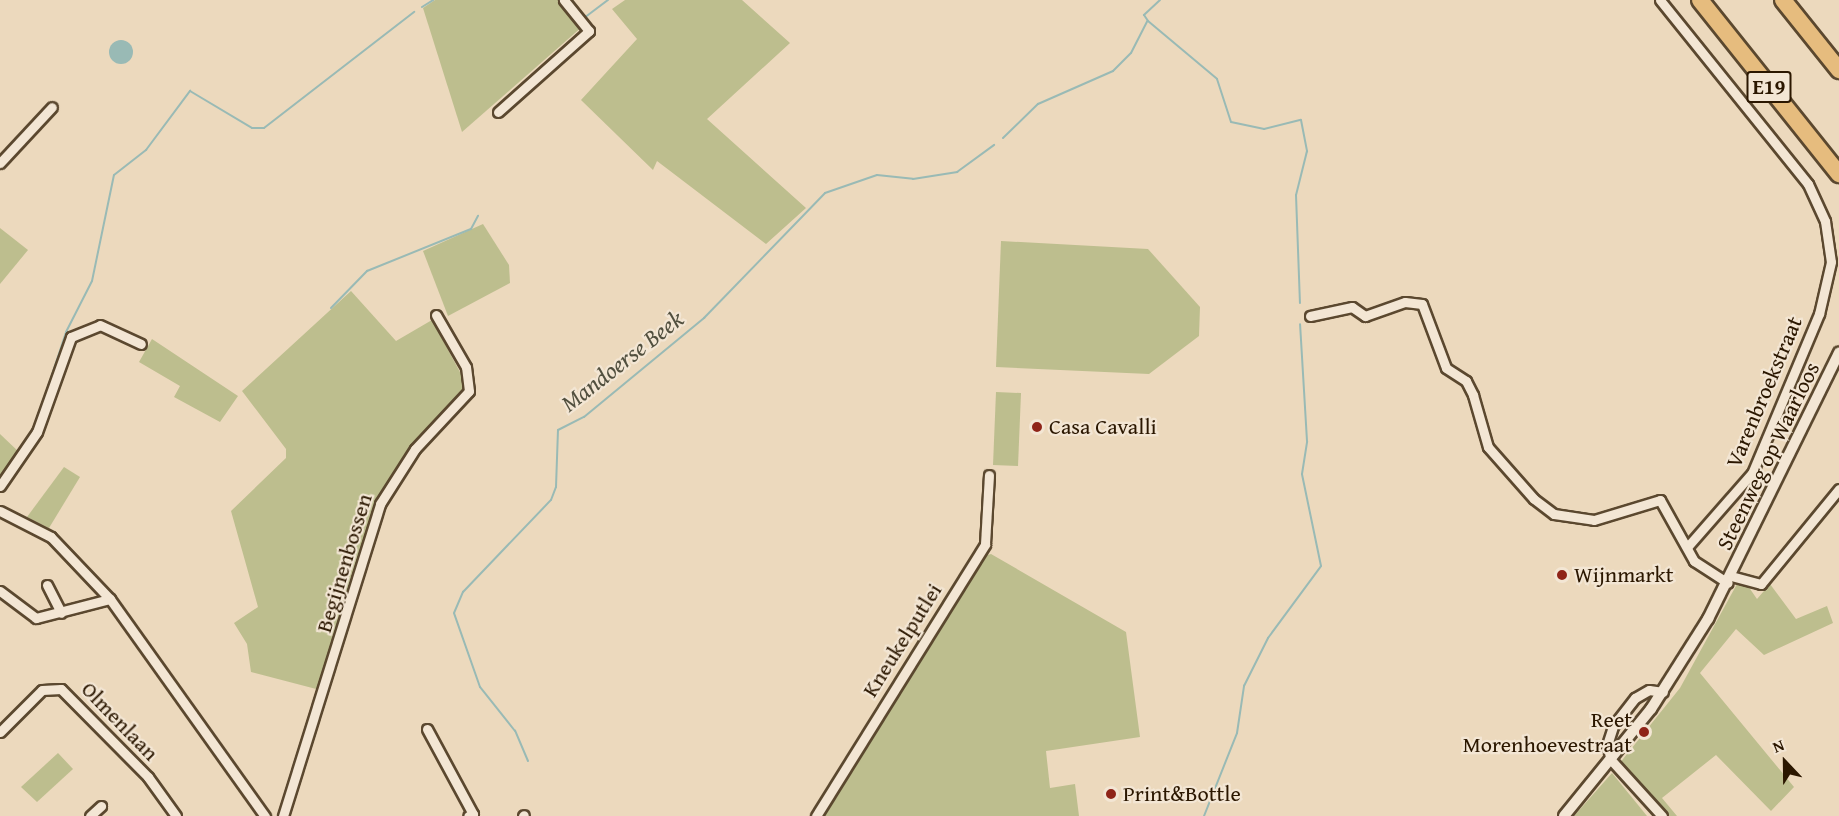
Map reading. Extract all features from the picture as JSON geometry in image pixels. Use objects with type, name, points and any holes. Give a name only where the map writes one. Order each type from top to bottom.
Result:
[{"type":"highway","name":"E19","points":[[1700,0],[1839,174]]},
{"type":"highway","points":[[1783,0],[1839,70]]},
{"type":"street","points":[[498,112],[589,31],[564,0]]},
{"type":"street","name":"Varenbroekstraat","points":[[1660,0],[1808,184],[1825,221],[1831,262],[1819,314],[1752,473],[1688,546]]},
{"type":"street","points":[[0,163],[52,107]]},
{"type":"street","points":[[1310,316],[1352,307],[1365,316],[1406,302],[1422,304],[1446,368],[1466,381],[1473,395],[1488,447],[1534,499],[1554,514],[1594,520],[1660,500],[1703,572],[1730,580]]},
{"type":"street","name":"Begijnenbossen","points":[[283,816],[383,498],[415,449],[469,391],[466,367],[436,315]]},
{"type":"street","points":[[0,486],[38,432],[71,336],[100,325],[141,344]]},
{"type":"street","name":"Steenweg op Waarloos","points":[[1564,816],[1663,692],[1730,580],[1839,353]]},
{"type":"street","name":"Kneukelputlei","points":[[816,816],[985,544],[989,475]]},
{"type":"street","name":"Steenweg op Waarloos","points":[[1730,580],[1761,584],[1839,489]]},
{"type":"street","points":[[0,511],[51,537],[110,599],[265,816]]},
{"type":"street","points":[[47,585],[60,613]]},
{"type":"street","points":[[0,591],[36,618],[110,599]]},
{"type":"street","name":"Olmenlaan","points":[[0,732],[42,690],[61,689],[148,777],[176,816]]},
{"type":"street","points":[[1662,816],[1611,760],[1607,745],[1612,726],[1635,698],[1649,690],[1663,692]]},
{"type":"street","points":[[427,729],[473,814],[468,816]]},
{"type":"street","points":[[90,816],[101,806]]},
{"type":"green space","points":[[435,0],[558,0],[583,26],[462,132],[423,8]]},
{"type":"green space","points":[[625,0],[742,0],[790,43],[707,119],[806,208],[766,244],[657,161],[653,170],[581,100],[637,39],[612,9]]},
{"type":"green space","points":[[483,224],[509,265],[510,283],[448,316],[423,251]]},
{"type":"green space","points":[[0,228],[28,250],[0,284]]},
{"type":"green space","points":[[1001,241],[1148,249],[1200,307],[1199,336],[1149,374],[996,367]]},
{"type":"green space","points":[[351,291],[396,341],[432,320],[468,387],[413,449],[368,526],[320,690],[251,672],[247,644],[234,623],[258,607],[231,511],[286,458],[286,449],[242,391]]},
{"type":"green space","points":[[152,339],[238,396],[220,422],[174,397],[180,386],[139,362]]},
{"type":"green space","points":[[996,392],[1021,393],[1018,466],[993,465]]},
{"type":"green space","points":[[0,434],[20,453],[0,479]]},
{"type":"green space","points":[[64,467],[80,477],[49,528],[27,517]]},
{"type":"green space","points":[[991,554],[1126,632],[1140,737],[1046,751],[1050,788],[1075,784],[1079,816],[819,816],[981,557]]},
{"type":"green space","points":[[1737,584],[1748,586],[1757,599],[1770,584],[1796,619],[1827,606],[1833,623],[1764,655],[1736,629],[1700,673],[1794,787],[1771,811],[1716,755],[1662,798],[1677,816],[1664,816],[1619,764],[1680,688]]},
{"type":"green space","points":[[58,753],[73,769],[37,802],[21,787]]},
{"type":"green space","points":[[1612,773],[1647,816],[1574,816]]},
{"type":"water","points":[[121,40],[130,43],[133,52],[130,61],[121,64],[112,61],[109,52],[112,43]]},
{"type":"waterway","points":[[422,7],[433,0]]},
{"type":"waterway","points":[[570,0],[584,18],[608,0]]},
{"type":"waterway","points":[[1160,0],[1144,15],[1148,21],[1217,79],[1231,122],[1264,129],[1301,120],[1307,151],[1296,195],[1300,303]]},
{"type":"waterway","points":[[46,393],[66,332],[92,281],[114,175],[146,150],[190,91],[252,128],[264,128],[414,12]]},
{"type":"waterway","name":"Mandoerse Beek","points":[[1003,138],[1038,104],[1113,71],[1131,53],[1147,21]]},
{"type":"waterway","name":"Mandoerse Beek","points":[[528,761],[515,731],[480,687],[454,613],[463,592],[551,500],[556,487],[558,430],[584,417],[704,318],[825,193],[877,175],[913,179],[957,172],[994,145]]},
{"type":"waterway","points":[[331,308],[367,271],[471,229],[478,216]]},
{"type":"waterway","points":[[1204,816],[1237,733],[1244,686],[1268,638],[1321,566],[1302,474],[1307,441],[1300,324]]},
{"type":"waterway","points":[[0,478],[14,458]]},
{"type":"place","name":"Casa Cavalli","points":[[1037,427]]},
{"type":"place","name":"Wijnmarkt","points":[[1562,575]]},
{"type":"place","name":"Reet Morenhoevestraat","points":[[1644,732]]},
{"type":"place","name":"Print&Bottle","points":[[1111,794]]}]
